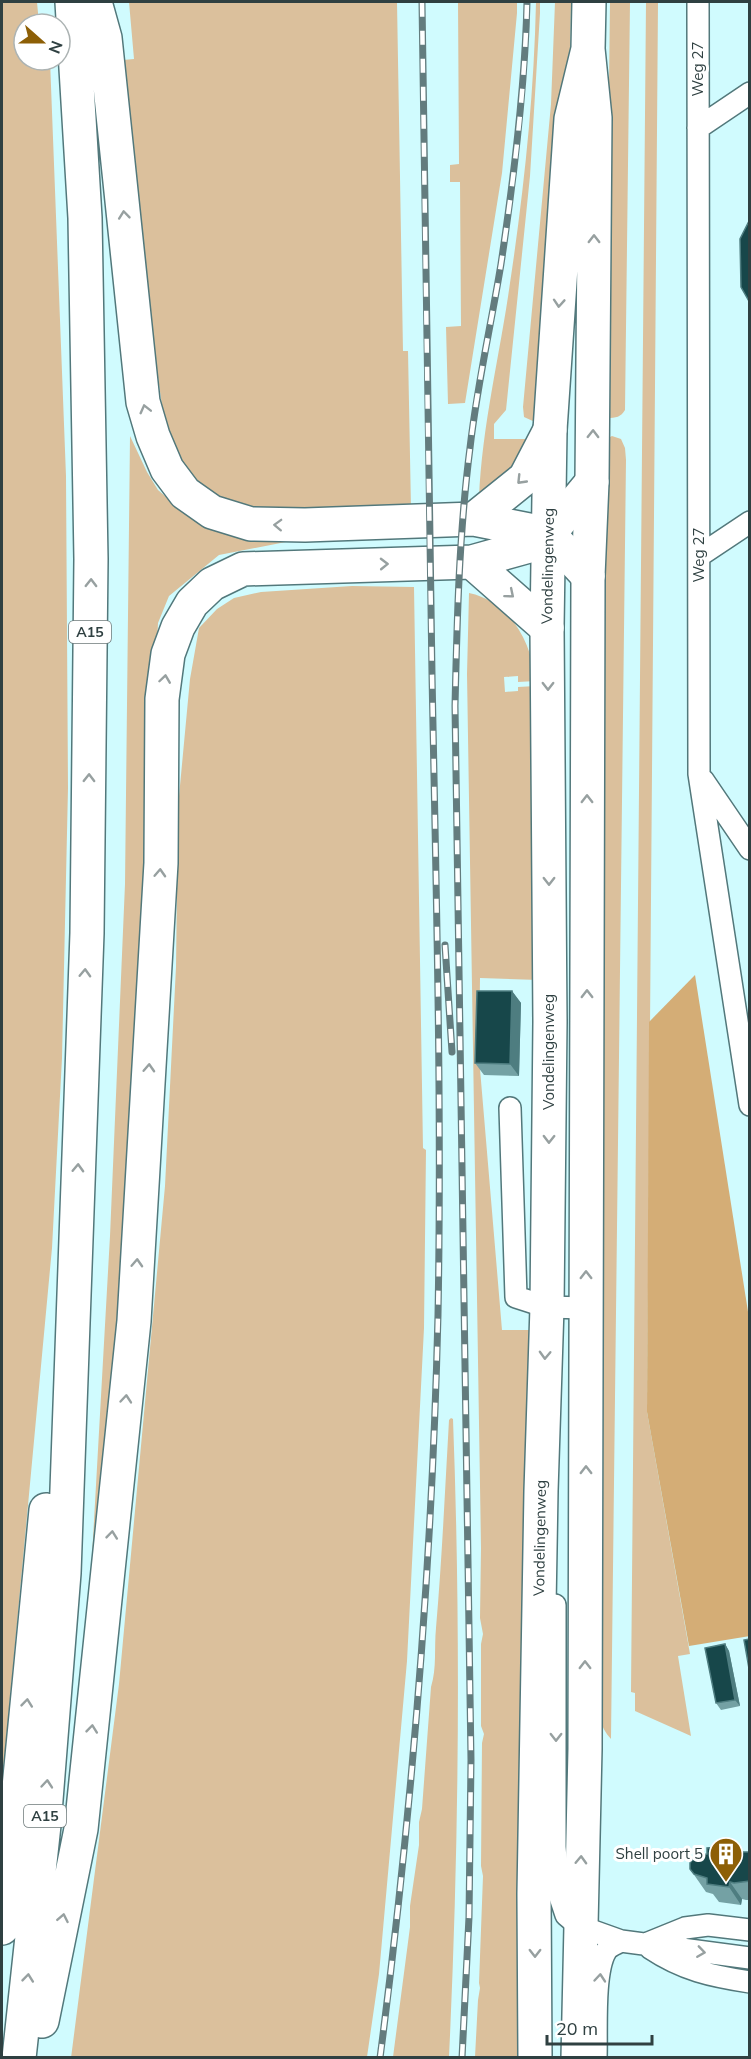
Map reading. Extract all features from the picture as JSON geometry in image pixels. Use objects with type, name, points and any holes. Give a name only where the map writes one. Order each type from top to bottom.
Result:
[{"type":"main road","name":"A15","points":[[72,2],[89,38],[143,402],[153,436],[167,469],[185,493],[212,512],[251,524],[305,525],[474,519],[549,534]]},
{"type":"main road","name":"A15","points":[[19,2058],[44,1826],[64,1573],[87,933],[91,559],[85,218],[89,38],[95,2]]},
{"type":"main road","name":"Vondelingenweg","points":[[578,2058],[579,1926],[585,1749],[588,576],[592,482],[595,118],[588,49],[589,2]]},
{"type":"main road","name":"Vondelingenweg","points":[[535,2058],[534,1894],[541,1491],[547,1307],[550,1022],[547,628],[550,430],[571,119],[588,49]]},
{"type":"main road","points":[[474,519],[525,478],[550,430]]},
{"type":"main road","name":"A15","points":[[35,2058],[81,1829],[134,1321],[161,863],[162,699],[168,654],[178,627],[192,603],[212,584],[243,569],[472,562],[530,546],[549,534],[592,482]]},
{"type":"main road","points":[[549,534],[588,576]]},
{"type":"main road","points":[[472,562],[547,628]]},
{"type":"main road","name":"A15","points":[[2,1928],[16,1818],[76,1226]]},
{"type":"lane","name":"Weg 27","points":[[698,2],[699,774],[745,1047],[750,1105]]},
{"type":"lane","points":[[698,128],[750,93]]},
{"type":"lane","points":[[699,556],[750,522]]},
{"type":"lane","points":[[699,774],[750,849]]},
{"type":"lane","points":[[510,1108],[516,1297],[547,1307],[586,1308]]},
{"type":"lane","points":[[541,1491],[554,1554],[555,1847],[560,1894],[566,1915],[579,1926],[621,1941],[750,1958]]},
{"type":"lane","points":[[645,1944],[686,1928],[708,1925],[750,1930]]},
{"type":"lane","points":[[596,2058],[597,2005],[601,1964],[607,1949],[621,1941]]},
{"type":"lane","points":[[645,1944],[677,1965],[750,1982]]},
{"type":"shaded area","points":[[2,2],[37,2],[38,12],[12,12],[12,72],[50,72],[66,476],[68,788],[62,1058],[52,1248],[2,1784]]},
{"type":"shaded area","points":[[129,2],[397,2],[403,351],[408,351],[411,509],[253,512],[216,498],[188,474],[174,449],[163,413],[140,247],[123,60],[134,59]]},
{"type":"shaded area","points":[[458,2],[517,2],[517,13],[502,173],[465,403],[448,404],[446,327],[461,326],[460,182],[450,182],[450,165],[459,164]]},
{"type":"shaded area","points":[[536,2],[540,2],[540,13],[530,176],[506,410],[494,424],[494,439],[532,439],[509,477],[479,499],[487,417],[520,213],[531,108]]},
{"type":"shaded area","points":[[555,2],[571,2],[570,62],[535,422],[524,417],[523,407],[551,104]]},
{"type":"shaded area","points":[[610,2],[630,2],[625,410],[618,417],[607,418],[605,415]]},
{"type":"shaded area","points":[[646,2],[658,2],[647,1412],[690,1654],[678,1656],[691,1736],[635,1711],[635,1693],[631,1692]]},
{"type":"shaded area","points":[[130,436],[158,490],[186,514],[214,530],[301,539],[219,555],[169,596],[158,623],[127,1252],[90,1592],[110,1236],[125,884]]},
{"type":"shaded area","points":[[612,436],[621,439],[625,448],[626,460],[611,1739],[602,1724],[593,1694],[606,439]]},
{"type":"shaded area","points":[[352,586],[414,587],[423,1148],[426,1150],[424,1328],[407,1661],[379,1974],[367,2057],[71,2058],[119,1684],[165,1186],[176,967],[178,807],[190,679],[199,628],[217,609],[234,598],[261,592]]},
{"type":"shaded area","points":[[469,593],[496,605],[516,626],[524,638],[536,681],[518,682],[518,676],[504,677],[505,692],[518,691],[518,687],[536,686],[539,980],[480,978],[479,1057],[502,1330],[531,1330],[519,2058],[475,2057],[480,1988],[483,1876],[481,1866],[482,1743],[484,1734],[481,1726],[483,1634],[480,1618],[481,1548],[467,674]]},
{"type":"shaded area","points":[[695,975],[749,1318],[750,1636],[689,1646],[647,1412],[649,1022]]},
{"type":"shaded area","points":[[453,1419],[456,1499],[458,1738],[449,2057],[393,2057],[419,1845],[431,1687],[435,1665],[435,1635],[449,1420]]},
{"type":"building","points":[[750,219],[750,303],[741,287],[740,239]]},
{"type":"building","points":[[477,991],[512,991],[510,1064],[475,1063]]},
{"type":"building","points":[[750,1639],[750,1674],[744,1640]]},
{"type":"building","points":[[725,1644],[735,1700],[716,1703],[705,1648]]},
{"type":"building","points":[[730,1846],[731,1852],[750,1852],[750,1881],[730,1882],[729,1887],[707,1884],[707,1878],[694,1874],[690,1869],[690,1863],[694,1857],[707,1854],[707,1848]]},
{"type":"railway","points":[[380,2058],[402,1873],[419,1687],[431,1501],[438,1315],[438,994],[422,2]]},
{"type":"railway","points":[[462,2058],[469,1917],[471,1760],[455,706],[457,642],[466,480],[476,402],[501,264],[510,199],[521,100],[527,2]]},
{"type":"railway","points":[[445,945],[452,1052]]},
{"type":"place","name":"Shell poort 5","points":[[726,1883]]}]
